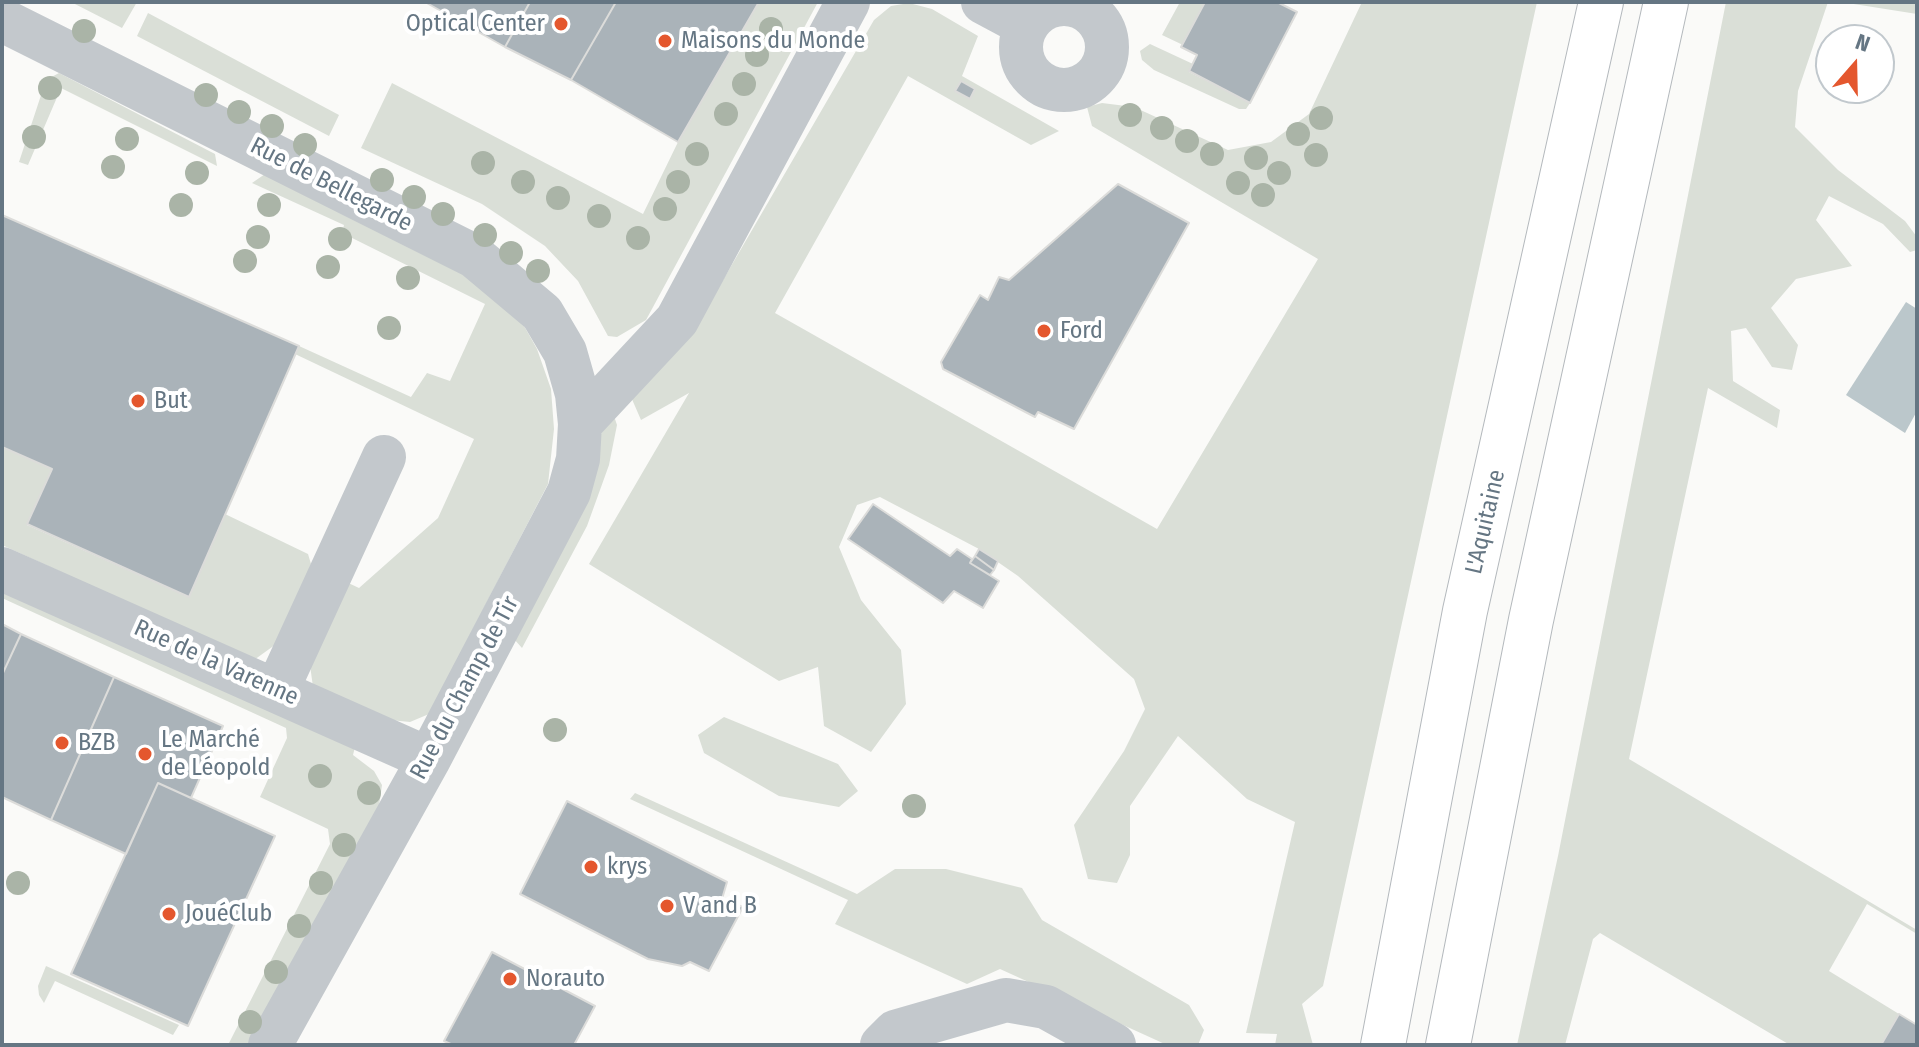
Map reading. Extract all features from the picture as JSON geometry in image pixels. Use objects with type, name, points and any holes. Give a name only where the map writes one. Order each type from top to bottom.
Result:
[{"type":"highway","name":"L'Aquitaine","points":[[1383,1045],[1465,611],[1601,2]]},
{"type":"highway","points":[[1448,1045],[1531,620],[1666,2]]},
{"type":"street","points":[[580,424],[677,320],[848,2]]},
{"type":"street","points":[[983,2],[1026,25]]},
{"type":"street","name":"Rue de Bellegarde","points":[[2,20],[474,256],[542,313],[565,352],[580,424]]},
{"type":"street","points":[[565,352],[606,354],[660,341]]},
{"type":"street","name":"Rue du Champ de Tir","points":[[270,1045],[429,759],[569,492],[578,459],[580,424]]},
{"type":"street","points":[[277,690],[384,457]]},
{"type":"street","name":"Rue de la Varenne","points":[[2,569],[429,759]]},
{"type":"street","points":[[882,1045],[895,1032],[1006,1000],[1046,1007],[1114,1045]]},
{"type":"shaded area","points":[[71,2],[137,2],[122,28]]},
{"type":"shaded area","points":[[759,2],[818,2],[646,320],[617,337],[608,336],[578,281],[545,246],[482,204],[361,148],[392,83],[643,214],[678,142]]},
{"type":"shaded area","points":[[1180,2],[1205,2],[1183,45],[1162,35]]},
{"type":"shaded area","points":[[1362,2],[1537,2],[1323,986],[1302,1004],[1313,1045],[1275,1045],[1277,1034],[1246,1033],[1295,822],[1247,799],[1178,736],[1130,806],[1130,855],[1117,883],[1088,879],[1074,825],[1124,751],[1145,709],[1134,679],[1018,576],[979,549],[880,497],[857,505],[839,547],[861,600],[901,650],[906,704],[871,752],[824,726],[818,667],[779,681],[589,564],[689,393],[641,420],[628,390],[723,280],[874,20],[891,6],[909,3],[932,9],[978,36],[962,76],[1059,131],[1031,145],[908,76],[775,313],[1157,529],[1318,259],[1092,126],[1087,107],[1102,103],[1134,107],[1228,150],[1271,142],[1309,114]]},
{"type":"shaded area","points":[[1726,2],[1828,2],[1821,24],[1815,24],[1815,41],[1798,91],[1795,127],[1838,170],[1905,221],[1917,237],[1917,250],[1910,252],[1883,224],[1829,196],[1816,220],[1852,266],[1796,279],[1771,308],[1798,345],[1792,370],[1772,367],[1746,328],[1731,331],[1733,381],[1780,410],[1777,428],[1708,388],[1629,759],[1917,930],[1917,934],[1867,904],[1829,971],[1899,1014],[1917,1031],[1917,1045],[1790,1045],[1600,933],[1593,939],[1565,1045],[1517,1045],[1558,856]]},
{"type":"shaded area","points":[[1841,2],[1917,2],[1917,14]]},
{"type":"shaded area","points":[[148,13],[339,115],[329,136],[137,36]]},
{"type":"shaded area","points":[[1150,44],[1193,64],[1189,72],[1250,103],[1246,109],[1239,109],[1154,70],[1142,60],[1140,51]]},
{"type":"shaded area","points":[[59,73],[215,154],[217,166],[61,88],[28,165],[19,162],[46,80]]},
{"type":"shaded area","points":[[265,174],[477,280],[514,308],[537,349],[551,389],[554,429],[548,484],[429,714],[410,722],[390,720],[313,687],[309,658],[342,580],[359,588],[438,518],[474,439],[295,354],[299,346],[411,397],[427,373],[450,381],[485,304],[342,233],[344,225],[252,183]]},
{"type":"shaded area","points":[[1906,302],[1917,309],[1917,411],[1905,433],[1846,395]]},
{"type":"shaded area","points":[[612,410],[617,425],[609,465],[587,526],[522,648],[514,639],[592,480],[601,434]]},
{"type":"shaded area","points":[[2,447],[52,469],[27,525],[188,597],[225,514],[308,554],[311,564],[279,642],[254,660],[2,545]]},
{"type":"shaded area","points":[[2,587],[355,747],[353,755],[374,771],[382,785],[379,806],[250,1045],[228,1045],[330,844],[328,829],[260,797],[287,738],[286,728],[2,598]]},
{"type":"shaded area","points":[[724,717],[838,764],[858,791],[839,807],[779,796],[704,753],[698,735]]},
{"type":"shaded area","points":[[635,793],[857,894],[895,869],[946,869],[1022,888],[1042,920],[1189,1005],[1204,1030],[1198,1045],[1167,1045],[1000,969],[967,984],[835,924],[848,900],[630,799]]},
{"type":"shaded area","points":[[46,966],[179,1025],[173,1035],[55,981],[44,1003],[38,986]]},
{"type":"building","points":[[425,2],[530,2],[505,47]]},
{"type":"building","name":"Optical Center","points":[[530,2],[616,2],[571,80],[505,47]]},
{"type":"building","name":"Maisons du Monde","points":[[616,2],[759,2],[678,142],[571,80]]},
{"type":"building","points":[[1205,2],[1277,2],[1297,12],[1250,103],[1189,71],[1197,55],[1181,47]]},
{"type":"building","points":[[961,81],[975,89],[970,99],[955,91]]},
{"type":"building","name":"Ford","points":[[1118,184],[1189,223],[1074,429],[1038,412],[1035,417],[943,369],[941,362],[980,295],[988,300],[999,277],[1009,280]]},
{"type":"building","name":"But","points":[[2,215],[299,346],[189,597],[27,524],[52,469],[2,447]]},
{"type":"building","points":[[873,504],[950,556],[957,549],[972,559],[970,563],[999,581],[983,608],[954,591],[943,603],[848,539]]},
{"type":"building","points":[[979,549],[998,561],[994,570],[975,556]]},
{"type":"building","points":[[975,556],[994,570],[990,575],[970,563]]},
{"type":"building","points":[[2,624],[21,634],[2,675]]},
{"type":"building","points":[[21,634],[114,677],[51,820],[2,797],[2,675]]},
{"type":"building","name":"Le Marché de Léopold","points":[[114,677],[223,726],[191,798],[158,783],[126,854],[51,820]]},
{"type":"building","name":"JouéClub","points":[[158,783],[275,836],[188,1026],[71,974]]},
{"type":"building","points":[[567,801],[727,882],[722,899],[743,907],[709,971],[690,962],[682,966],[648,959],[520,894]]},
{"type":"building","name":"Norauto","points":[[492,952],[595,1006],[574,1045],[453,1045],[444,1041]]},
{"type":"building","points":[[1899,1014],[1917,1025],[1917,1045],[1881,1045]]},
{"type":"place","name":"Optical Center","points":[[561,24]]},
{"type":"place","name":"Maisons du Monde","points":[[665,41]]},
{"type":"place","name":"Ford","points":[[1044,331]]},
{"type":"place","name":"But","points":[[138,401]]},
{"type":"place","name":"BZB","points":[[62,743]]},
{"type":"place","name":"Le Marché de Léopold","points":[[145,754]]},
{"type":"place","name":"krys","points":[[591,867]]},
{"type":"place","name":"V and B","points":[[667,906]]},
{"type":"place","name":"JouéClub","points":[[169,914]]},
{"type":"place","name":"Norauto","points":[[510,979]]}]
